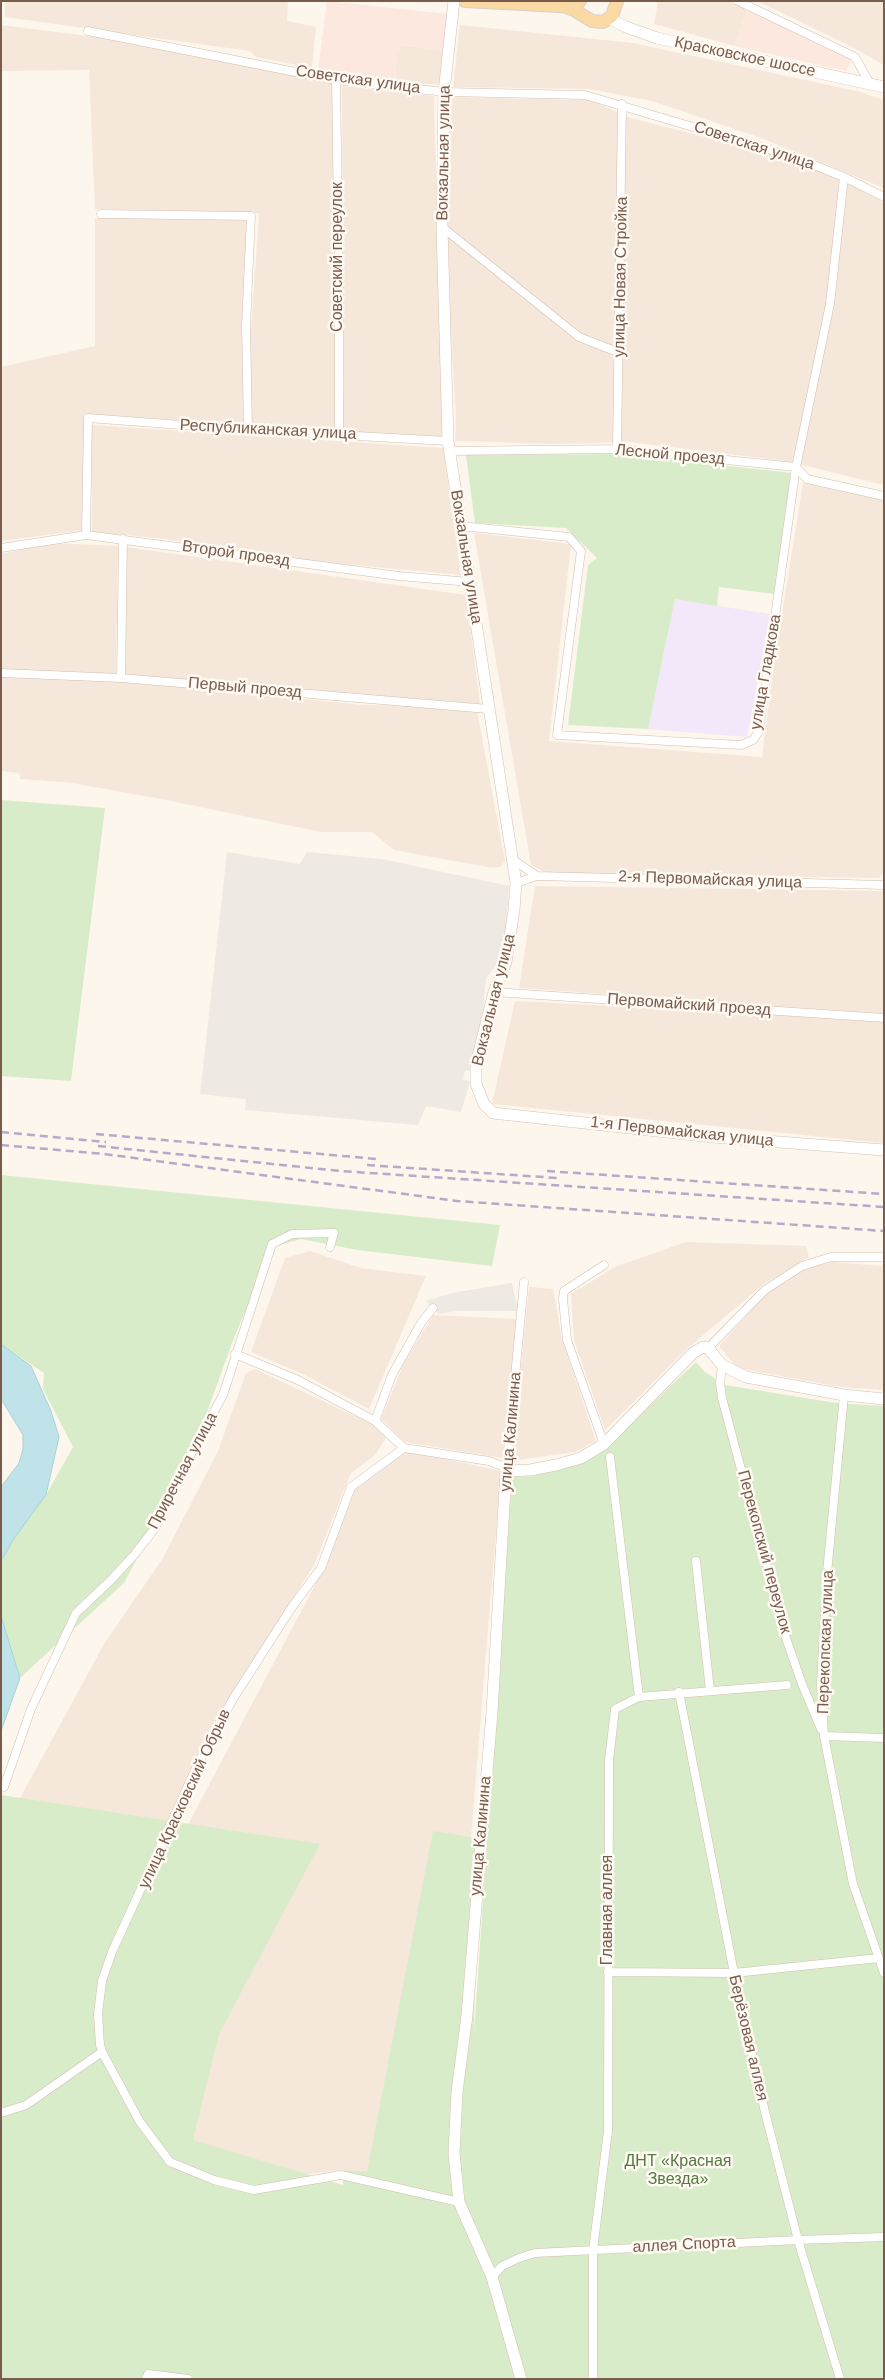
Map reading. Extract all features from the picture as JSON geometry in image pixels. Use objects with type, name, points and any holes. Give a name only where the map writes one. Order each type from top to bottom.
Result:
[{"type":"main road","name":"Вокзальная улица","points":[[454,1],[444,92],[442,227],[449,446],[516,883],[506,962],[494,992],[476,1064],[476,1084],[484,1104]]},
{"type":"main road","points":[[465,1],[560,6],[574,10],[598,23],[610,18],[616,3]]},
{"type":"main road","points":[[560,6],[580,1]]},
{"type":"main road","points":[[584,1],[583,8],[588,18]]},
{"type":"main road","name":"Красковское шоссе","points":[[610,18],[626,27],[657,38],[869,82],[884,87]]},
{"type":"main road","name":"1-я Первомайская улица","points":[[484,1104],[493,1113],[713,1137],[884,1150]]},
{"type":"main road","points":[[506,1472],[530,1470],[581,1458],[604,1444],[693,1353],[703,1347],[708,1348],[722,1365],[746,1377],[844,1395],[884,1399]]},
{"type":"main road","name":"улица Калинина","points":[[506,1472],[492,1712],[467,2015],[457,2092],[454,2153],[459,2202],[492,2277],[521,2379]]},
{"type":"street","points":[[738,1],[855,57],[869,82]]},
{"type":"street","name":"Советская улица","points":[[88,32],[336,80],[444,92],[585,95],[622,104],[791,156],[844,177],[884,197]]},
{"type":"street","name":"Советский переулок","points":[[336,80],[339,288],[338,434]]},
{"type":"street","name":"улица Новая Стройка","points":[[617,449],[620,353],[622,104]]},
{"type":"street","name":"улица Гладкова","points":[[461,526],[570,537],[581,551],[557,735],[741,745],[753,740],[759,731],[796,467],[830,304],[844,177]]},
{"type":"street","points":[[101,214],[251,216],[246,326],[248,430]]},
{"type":"street","points":[[442,227],[579,338],[620,353]]},
{"type":"street","name":"Республиканская улица","points":[[86,535],[88,418],[248,430],[338,434],[449,446]]},
{"type":"street","name":"Лесной проезд","points":[[449,446],[617,449],[796,467],[807,479],[884,496]]},
{"type":"street","name":"Второй проезд","points":[[1,548],[86,535],[400,576],[470,582]]},
{"type":"street","points":[[121,678],[123,539]]},
{"type":"street","name":"Первый проезд","points":[[1,673],[121,678],[488,709]]},
{"type":"street","points":[[512,859],[537,876]]},
{"type":"street","name":"2-я Первомайская улица","points":[[516,883],[537,876],[884,885]]},
{"type":"street","name":"Первомайский проезд","points":[[494,992],[884,1018]]},
{"type":"street","name":"Приречная улица","points":[[4,1787],[31,1709],[76,1613],[110,1581],[155,1528],[179,1476],[223,1395],[272,1244],[292,1234],[334,1234],[330,1248]]},
{"type":"street","points":[[708,1348],[765,1290],[802,1266],[831,1258],[884,1256]]},
{"type":"street","points":[[604,1264],[564,1291],[563,1300],[567,1340],[604,1444]]},
{"type":"street","name":"улица Калинина","points":[[506,1472],[524,1282]]},
{"type":"street","points":[[375,1421],[392,1375],[421,1323],[433,1308]]},
{"type":"street","points":[[235,1354],[298,1380],[375,1421],[404,1448],[490,1462],[502,1466],[506,1472]]},
{"type":"street","name":"Перекопский переулок","points":[[722,1365],[720,1383],[722,1398],[786,1638],[802,1684],[824,1736]]},
{"type":"street","name":"Перекопская улица","points":[[844,1395],[827,1573],[821,1685],[824,1736],[853,1884],[884,1972]]},
{"type":"street","name":"улица Красковский Обрыв","points":[[404,1448],[352,1486],[321,1568],[292,1607],[233,1699],[203,1752],[112,1952],[102,1980],[98,2014],[102,2052],[140,2122],[170,2162],[214,2180],[254,2190],[341,2176],[459,2202]]},
{"type":"street","points":[[610,1457],[639,1696],[787,1685]]},
{"type":"street","points":[[696,1561],[710,1691]]},
{"type":"street","name":"Берёзовая аллея","points":[[679,1692],[734,1974],[765,2112],[798,2240],[840,2379]]},
{"type":"street","name":"Главная аллея","points":[[592,2379],[593,2250],[608,2131],[609,1760],[615,1709],[639,1696]]},
{"type":"street","points":[[824,1736],[884,1738]]},
{"type":"street","points":[[608,1972],[734,1974],[879,1958]]},
{"type":"street","points":[[1,2113],[26,2105],[102,2052]]},
{"type":"street","name":"аллея Спорта","points":[[492,2277],[502,2266],[527,2255],[593,2250],[884,2237]]},
{"type":"street","points":[[146,2379],[148,2374],[188,2379]]},
{"type":"shaded area","points":[[5,1],[288,1],[287,21],[316,27],[312,68],[256,57],[250,51],[5,17]]},
{"type":"shaded area","points":[[327,1],[447,14],[443,51],[401,45],[400,54],[397,54],[395,81],[318,70]]},
{"type":"shaded area","points":[[658,1],[728,1],[747,9],[735,46],[654,24]]},
{"type":"shaded area","points":[[758,1],[884,1],[884,65],[854,48]]},
{"type":"shaded area","points":[[747,9],[847,54],[851,60],[846,71],[735,46]]},
{"type":"shaded area","points":[[1,25],[112,39],[334,82],[337,428],[251,426],[249,362],[259,213],[95,209],[89,70],[1,71]]},
{"type":"shaded area","points":[[460,25],[633,43],[857,91],[884,100],[884,188],[761,138],[652,101],[590,89],[453,87]]},
{"type":"shaded area","points":[[401,45],[443,51],[439,85],[395,81],[397,54]]},
{"type":"shaded area","points":[[342,86],[434,96],[443,441],[341,437],[344,388]]},
{"type":"shaded area","points":[[447,97],[589,100],[631,118],[813,165],[884,203],[884,485],[786,461],[629,442],[554,444],[455,441],[456,415],[447,271]]},
{"type":"shaded area","points":[[95,218],[247,220],[243,424],[84,414],[84,530],[1,541],[1,367],[95,346]]},
{"type":"shaded area","points":[[92,425],[443,448],[461,575],[322,562],[157,538],[92,532]]},
{"type":"shaded area","points":[[803,483],[884,500],[884,872],[879,878],[546,873],[531,865],[474,533],[571,544],[549,741],[762,757],[774,664]]},
{"type":"shaded area","points":[[51,543],[118,546],[116,675],[1,669],[1,554]]},
{"type":"shaded area","points":[[126,547],[466,595],[480,704],[125,676]]},
{"type":"shaded area","points":[[675,599],[770,614],[747,737],[648,729]]},
{"type":"shaded area","points":[[1,675],[128,681],[363,705],[423,706],[477,711],[505,861],[500,867],[493,868],[394,850],[372,832],[321,832],[156,798],[72,783],[20,779],[19,773],[1,771]]},
{"type":"shaded area","points":[[227,852],[300,864],[307,852],[382,859],[509,886],[504,956],[486,978],[482,1025],[471,1071],[465,1070],[463,1079],[470,1082],[461,1112],[426,1106],[418,1125],[245,1110],[246,1099],[200,1094]]},
{"type":"shaded area","points":[[535,886],[884,891],[884,1014],[519,988]]},
{"type":"shaded area","points":[[515,1001],[884,1020],[884,1143],[492,1104]]},
{"type":"shaded area","points":[[686,1242],[806,1246],[809,1257],[764,1284],[689,1347],[605,1430],[574,1340],[571,1294],[615,1267]]},
{"type":"shaded area","points":[[310,1251],[361,1268],[426,1276],[369,1409],[305,1375],[251,1352],[285,1258]]},
{"type":"shaded area","points":[[832,1262],[884,1266],[884,1390],[840,1387],[737,1368],[719,1346],[768,1292],[803,1268]]},
{"type":"shaded area","points":[[512,1283],[518,1311],[455,1311],[439,1314],[426,1301],[452,1293]]},
{"type":"shaded area","points":[[529,1287],[553,1289],[562,1339],[596,1441],[575,1452],[511,1461]]},
{"type":"shaded area","points":[[433,1315],[518,1319],[502,1458],[405,1442],[381,1419],[404,1363]]},
{"type":"shaded area","points":[[255,1369],[374,1425],[387,1436],[375,1455],[351,1473],[314,1565],[216,1720],[156,1846],[1,2379],[1,1833],[104,1644],[163,1558],[218,1451],[246,1373]]},
{"type":"shaded area","points":[[404,1450],[501,1471],[443,2180],[343,2170],[243,2182],[166,2151],[140,1915],[323,1570],[352,1488]]},
{"type":"green space","points":[[619,454],[792,473],[774,594],[719,587],[717,606],[675,599],[648,729],[568,725],[588,565],[597,558],[566,528],[475,523],[466,455]]},
{"type":"green space","points":[[1,800],[105,808],[71,1081],[1,1076]]},
{"type":"green space","points":[[1,1175],[500,1225],[492,1266],[357,1250],[301,1239],[272,1247],[232,1343],[191,1457],[124,1583],[20,1678],[1,1616],[1,1561],[15,1537],[46,1495],[73,1447],[43,1389],[44,1373],[1,1344]]},
{"type":"green space","name":"ДНТ «Красная Звезда»","points":[[696,1362],[705,1372],[725,1385],[836,1403],[884,1406],[884,2379],[1,2379],[1,1795],[320,1844],[219,2034],[193,2140],[343,2185],[343,2170],[367,2172],[433,1831],[478,1838],[474,2033],[512,1477],[533,1476],[583,1463],[601,1452]]},
{"type":"water","points":[[1,1344],[31,1366],[51,1411],[59,1437],[46,1495],[15,1537],[1,1561],[1,1487],[19,1463],[23,1449],[23,1435],[1,1399]]},
{"type":"water","points":[[1,1616],[20,1678],[1,1731]]},
{"type":"railway","points":[[1,1132],[106,1142]]},
{"type":"railway","points":[[96,1134],[377,1159]]},
{"type":"railway","points":[[1,1145],[104,1154],[457,1201],[884,1231]]},
{"type":"railway","points":[[98,1146],[340,1171],[884,1207]]},
{"type":"railway","points":[[367,1165],[557,1178]]},
{"type":"railway","points":[[547,1171],[884,1194]]}]
